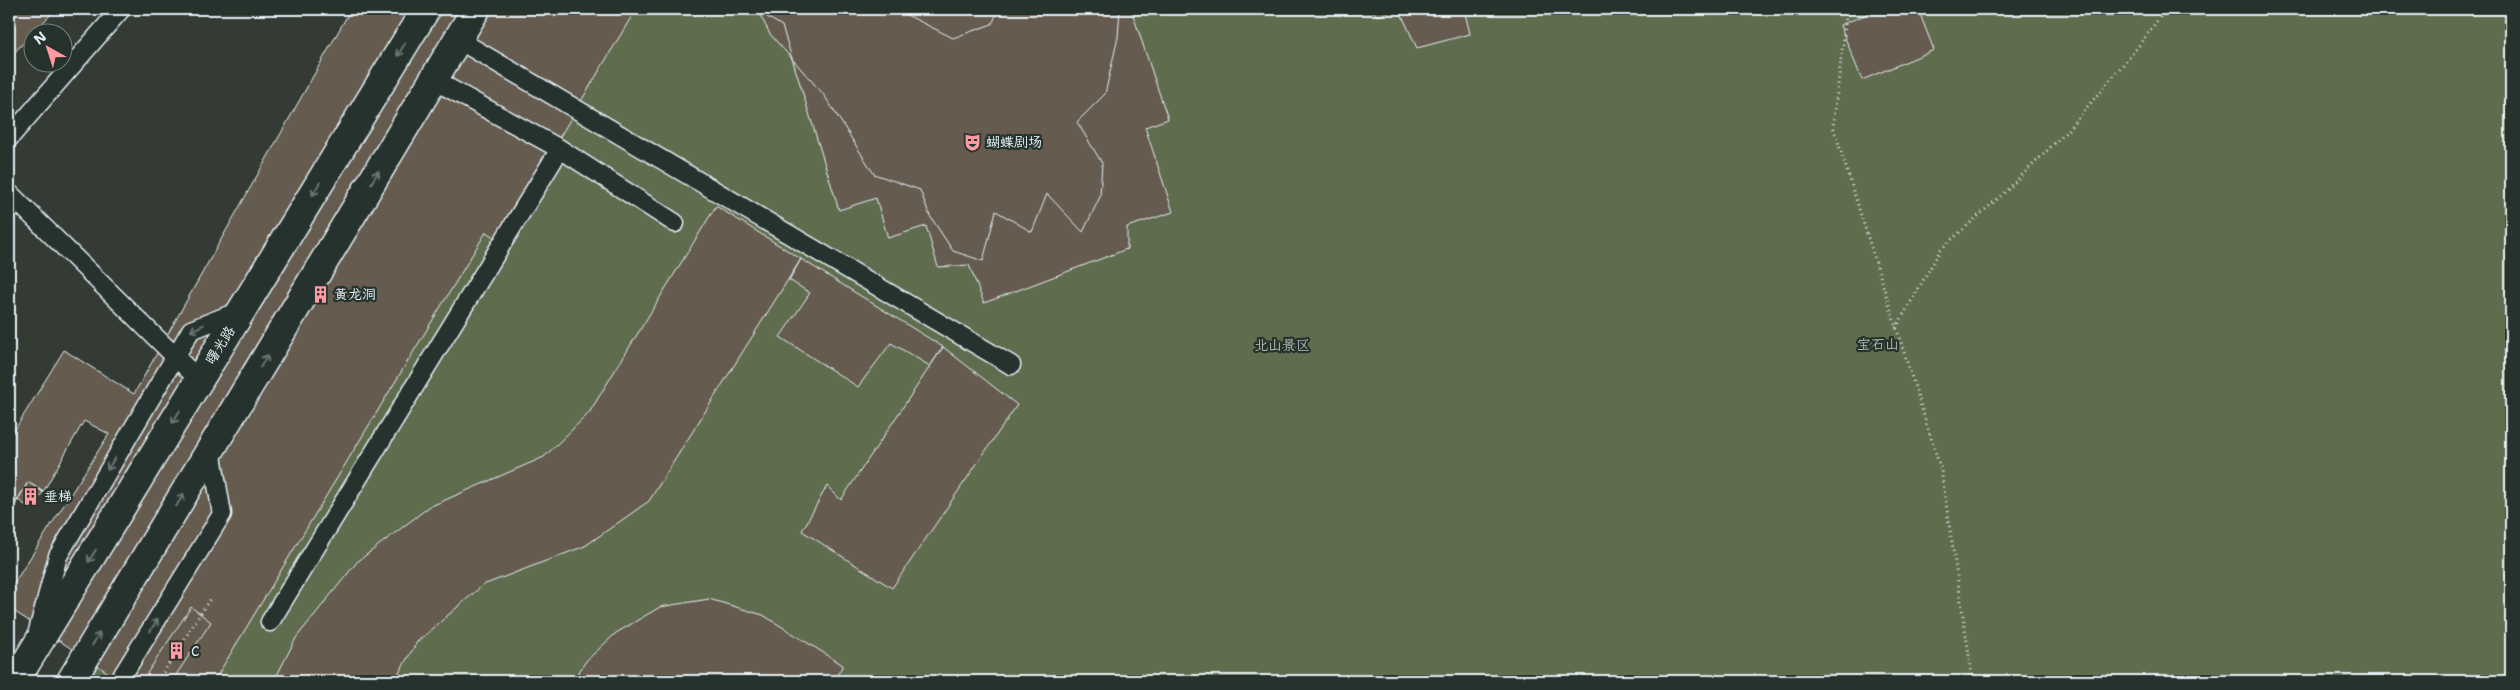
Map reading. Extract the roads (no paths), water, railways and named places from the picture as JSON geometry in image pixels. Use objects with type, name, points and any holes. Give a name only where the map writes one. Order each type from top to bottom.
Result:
[{"type":"main road","name":"曙光路","points":[[15,681],[426,9]]},
{"type":"main road","points":[[71,681],[476,9]]},
{"type":"lane","points":[[9,138],[122,9]]},
{"type":"lane","points":[[457,39],[1011,365]]},
{"type":"lane","points":[[434,80],[560,149],[676,223]]},
{"type":"lane","points":[[270,622],[560,149]]},
{"type":"lane","points":[[9,193],[199,380]]},
{"type":"lane","points":[[31,654],[58,556],[191,330],[242,310]]},
{"type":"lane","points":[[119,681],[222,514],[211,450]]},
{"type":"place","name":"蝴蝶剧场","points":[[972,142]]},
{"type":"place","name":"黄龙洞","points":[[320,294]]},
{"type":"place","name":"垂梯","points":[[30,496]]},
{"type":"place","name":"C","points":[[177,651]]},
{"type":"park label","name":"宝石山","points":[[1878,344]]},
{"type":"park label","name":"北山景区","points":[[1282,345]]}]
